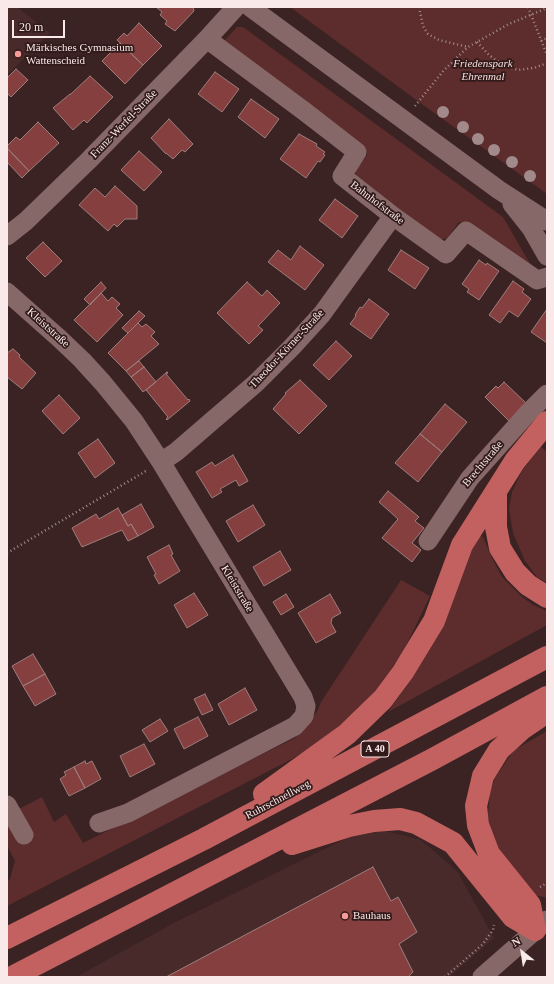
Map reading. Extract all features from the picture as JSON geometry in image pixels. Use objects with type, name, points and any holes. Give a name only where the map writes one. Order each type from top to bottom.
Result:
[{"type":"highway","points":[[204,839],[347,734],[383,699],[403,672],[434,621],[462,545],[515,461],[547,422]]},
{"type":"highway","points":[[496,492],[496,528],[500,548],[515,572],[528,585],[547,597]]},
{"type":"highway","name":"Ruhrschnellweg","points":[[7,938],[204,839],[547,658]]},
{"type":"highway","points":[[12,977],[431,760],[547,697]]},
{"type":"highway","points":[[541,925],[530,905],[489,854],[478,825],[476,806],[483,776],[499,750],[522,729],[547,712]]},
{"type":"highway","points":[[238,860],[349,826],[374,821],[400,819],[416,822],[453,843],[513,917],[541,925]]},
{"type":"street","name":"Franz-Werfel-Straße","points":[[7,236],[26,221],[89,160],[207,39],[236,7]]},
{"type":"street","points":[[250,7],[499,190],[547,221]]},
{"type":"street","name":"Bahnhofstraße","points":[[207,39],[357,152],[342,176],[393,216],[446,254],[466,231],[537,280],[547,277]]},
{"type":"street","points":[[499,190],[531,228],[547,256]]},
{"type":"street","name":"Theodor-Körner-Straße","points":[[161,462],[176,452],[256,384],[292,347],[322,314],[393,216]]},
{"type":"street","name":"Kleiststraße","points":[[7,292],[60,339],[103,383],[134,421],[161,462],[303,697],[306,706],[304,716],[295,726],[128,813],[98,823]]},
{"type":"street","name":"Brechtstraße","points":[[428,540],[470,478],[527,414],[547,394]]},
{"type":"street","points":[[7,805],[24,835]]},
{"type":"street","points":[[482,977],[541,925]]},
{"type":"path","points":[[419,7],[423,26],[428,34],[439,40],[468,47]]},
{"type":"path","points":[[528,7],[547,55]]},
{"type":"path","points":[[404,120],[444,70],[468,47],[509,24],[547,8]]},
{"type":"path","points":[[541,41],[547,38]]},
{"type":"path","points":[[477,42],[489,55],[503,65],[518,70],[534,68],[547,63]]},
{"type":"path","points":[[7,553],[161,462]]},
{"type":"path","points":[[445,977],[483,944],[493,930],[496,915],[506,909]]},
{"type":"shaded area","name":"Märkisches Gymnasium Wattenscheid","points":[[7,7],[17,7],[50,33],[7,75]]},
{"type":"shaded area","points":[[385,831],[421,840],[457,871],[494,938],[449,977],[76,977],[174,923],[349,837]]},
{"type":"green space","name":"Friedenspark Ehrenmal","points":[[290,7],[547,7],[547,194],[419,102]]},
{"type":"green space","points":[[237,27],[243,27],[503,217],[533,269],[468,223],[459,222],[448,237],[444,239],[437,239],[356,175],[356,170],[367,155],[365,148],[222,43]]},
{"type":"green space","points":[[541,447],[547,452],[547,583],[537,577],[525,561],[513,533],[509,509],[512,492],[522,471]]},
{"type":"green space","points":[[479,535],[483,537],[502,577],[521,596],[533,605],[547,611],[547,625],[388,712],[406,687],[424,657],[459,575]]},
{"type":"green space","points":[[401,580],[430,596],[403,652],[363,706],[338,728],[319,743],[292,759],[7,906],[7,881],[10,879],[15,861],[7,846],[7,815],[42,797],[54,822],[66,814],[83,843],[295,738],[317,712],[321,702]]},
{"type":"green space","points":[[547,731],[547,898],[530,894],[498,856],[490,835],[488,814],[490,793],[495,778],[514,750]]},
{"type":"building","points":[[156,7],[193,7],[194,11],[175,31],[165,24],[167,21],[160,15],[162,12]]},
{"type":"building","points":[[139,23],[162,46],[143,65],[117,40],[124,33],[127,36]]},
{"type":"building","points":[[120,43],[143,65],[125,84],[102,61]]},
{"type":"building","points":[[16,69],[28,80],[11,97],[7,93],[7,78]]},
{"type":"building","points":[[215,72],[239,89],[222,112],[198,94]]},
{"type":"building","points":[[90,76],[113,97],[87,123],[84,120],[73,130],[53,108]]},
{"type":"building","points":[[251,99],[279,119],[265,138],[238,117]]},
{"type":"building","points":[[169,119],[193,144],[185,152],[182,150],[173,159],[166,154],[151,138]]},
{"type":"building","points":[[38,122],[59,143],[29,171],[7,148],[7,146],[16,137],[20,140]]},
{"type":"building","points":[[299,134],[317,144],[316,146],[325,152],[323,154],[325,155],[320,162],[318,161],[306,178],[280,159]]},
{"type":"building","points":[[7,148],[29,171],[22,178],[7,162]]},
{"type":"building","points":[[139,151],[162,172],[144,191],[121,170]]},
{"type":"building","points":[[115,186],[137,206],[137,219],[125,219],[117,227],[114,224],[108,231],[79,205],[95,188],[105,197]]},
{"type":"building","points":[[335,199],[358,216],[342,238],[319,220]]},
{"type":"building","points":[[43,242],[62,261],[45,277],[26,258]]},
{"type":"building","points":[[300,246],[324,265],[305,290],[268,262],[278,250],[291,260]]},
{"type":"building","points":[[401,250],[429,268],[415,289],[388,270]]},
{"type":"building","points":[[479,260],[486,265],[487,263],[499,271],[479,300],[467,292],[469,289],[462,284]]},
{"type":"building","points":[[513,281],[524,289],[522,292],[531,299],[518,317],[509,311],[500,323],[489,315]]},
{"type":"building","points":[[101,282],[106,288],[90,305],[84,299]]},
{"type":"building","points":[[247,282],[262,296],[267,290],[280,303],[258,326],[263,330],[249,344],[217,313]]},
{"type":"building","points":[[101,293],[108,301],[112,297],[120,304],[116,308],[123,315],[97,342],[74,320]]},
{"type":"building","points":[[369,299],[389,314],[371,339],[350,324],[360,307],[362,308]]},
{"type":"building","points":[[547,309],[547,343],[531,332]]},
{"type":"building","points":[[139,311],[145,316],[128,333],[122,328]]},
{"type":"building","points":[[138,323],[142,327],[146,324],[155,332],[151,336],[159,344],[126,371],[108,353]]},
{"type":"building","points":[[336,341],[352,356],[329,380],[313,365]]},
{"type":"building","points":[[13,349],[20,355],[19,357],[36,373],[22,389],[7,377],[7,353]]},
{"type":"building","points":[[139,361],[144,367],[131,377],[126,371]]},
{"type":"building","points":[[144,367],[156,382],[143,392],[131,377]]},
{"type":"building","points":[[167,372],[168,373],[166,374],[190,401],[167,420],[166,419],[168,417],[146,390]]},
{"type":"building","points":[[300,380],[327,406],[299,434],[273,409],[286,394],[285,393]]},
{"type":"building","points":[[504,382],[527,404],[509,421],[485,397],[496,386],[498,388]]},
{"type":"building","points":[[59,395],[80,418],[63,434],[42,411]]},
{"type":"building","points":[[445,404],[467,422],[442,452],[420,434]]},
{"type":"building","points":[[420,434],[442,452],[418,482],[395,463]]},
{"type":"building","points":[[98,439],[115,463],[95,478],[78,453]]},
{"type":"building","points":[[233,455],[248,481],[239,486],[236,480],[220,489],[222,492],[212,498],[196,472],[212,462],[215,466]]},
{"type":"building","points":[[388,491],[419,517],[415,521],[424,528],[412,543],[421,550],[412,562],[382,538],[398,519],[379,502]]},
{"type":"building","points":[[141,504],[154,527],[138,536],[131,524],[128,526],[122,515]]},
{"type":"building","points":[[253,505],[265,525],[238,542],[226,521]]},
{"type":"building","points":[[118,508],[128,526],[131,524],[138,536],[128,541],[122,530],[82,547],[72,528],[96,514],[99,519]]},
{"type":"building","points":[[169,545],[173,554],[171,555],[180,571],[159,584],[154,575],[156,574],[147,557]]},
{"type":"building","points":[[280,551],[291,570],[264,586],[253,567]]},
{"type":"building","points":[[194,593],[208,615],[187,628],[174,605]]},
{"type":"building","points":[[286,594],[294,607],[281,615],[273,602]]},
{"type":"building","points":[[330,594],[341,613],[332,618],[331,623],[336,632],[316,643],[298,613]]},
{"type":"building","points":[[33,654],[45,674],[23,686],[12,666]]},
{"type":"building","points":[[45,674],[56,694],[35,706],[23,686]]},
{"type":"building","points":[[245,688],[257,710],[229,725],[218,704]]},
{"type":"building","points":[[205,694],[213,710],[202,715],[194,699]]},
{"type":"building","points":[[198,717],[208,736],[184,749],[174,729]]},
{"type":"building","points":[[160,719],[168,731],[150,742],[142,730]]},
{"type":"building","points":[[144,744],[155,764],[130,777],[120,756]]},
{"type":"building","points":[[85,761],[86,764],[92,761],[101,779],[85,788],[74,767]]},
{"type":"building","points":[[74,767],[85,788],[69,796],[60,779],[66,775],[64,772]]},
{"type":"building","name":"Bauhaus","points":[[373,867],[391,901],[398,897],[417,932],[399,944],[413,972],[408,977],[166,977]]},
{"type":"place","name":"Märkisches Gymnasium Wattenscheid","points":[[18,54]]},
{"type":"place","name":"Bauhaus","points":[[345,916]]}]
